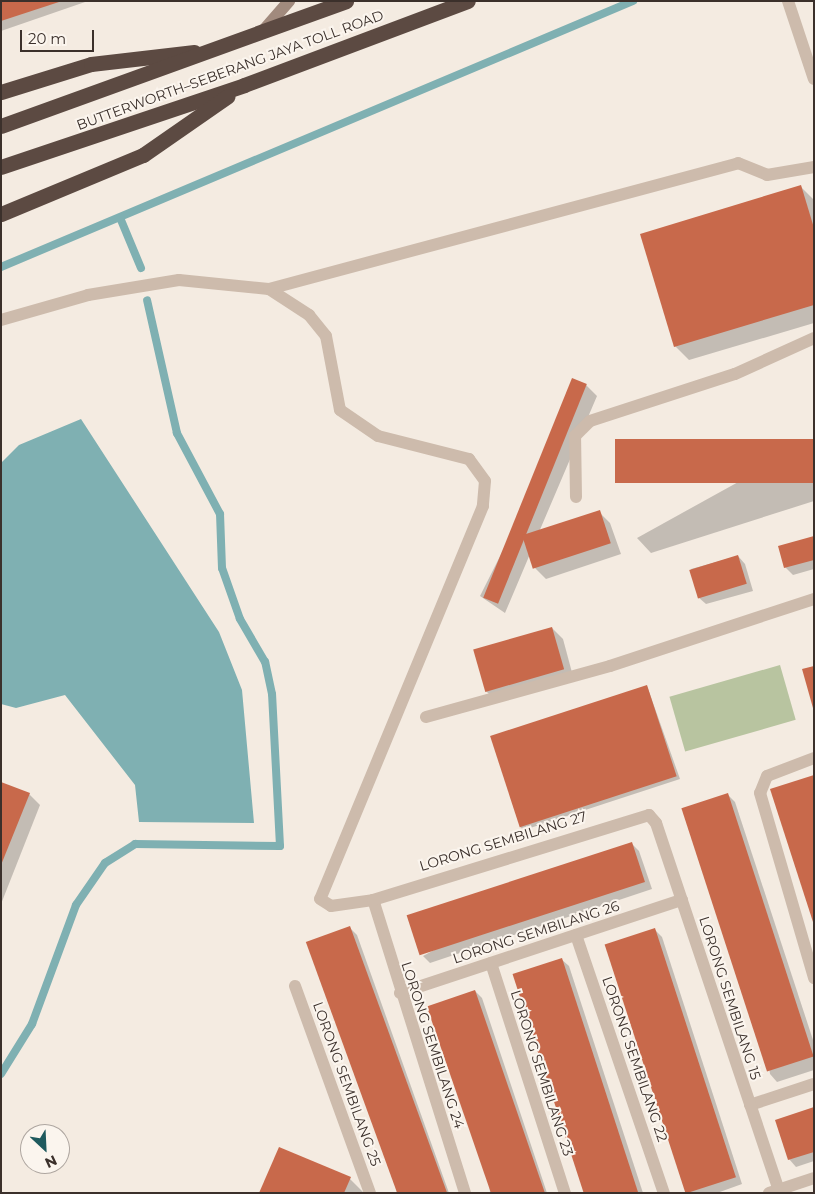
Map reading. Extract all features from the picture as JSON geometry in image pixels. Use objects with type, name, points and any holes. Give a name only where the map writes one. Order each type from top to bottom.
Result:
[{"type":"highway","name":"BUTTERWORTH–SEBERANG JAYA TOLL ROAD","points":[[1,126],[259,35],[346,1]]},
{"type":"highway","name":"BUTTERWORTH–SEBERANG JAYA TOLL ROAD","points":[[1,167],[244,85],[468,1]]},
{"type":"highway","points":[[1,92],[92,64],[220,49]]},
{"type":"highway","points":[[1,214],[143,155],[244,85]]},
{"type":"street","points":[[259,35],[289,1]]},
{"type":"street","points":[[788,1],[814,79]]},
{"type":"street","points":[[1,320],[88,294],[179,280],[269,289],[738,163],[767,175],[814,168]]},
{"type":"street","name":"LORONG SEMBILANG 27","points":[[269,289],[309,314],[326,336],[340,410],[378,436],[469,459],[485,481],[483,506],[320,899],[331,906],[372,903],[649,814]]},
{"type":"street","points":[[576,497],[575,436],[590,420],[735,374],[814,338]]},
{"type":"street","points":[[426,717],[610,666],[814,599]]},
{"type":"street","points":[[814,758],[767,776],[760,793],[814,978]]},
{"type":"street","name":"LORONG SEMBILANG 15","points":[[649,814],[656,823],[682,900],[750,1105],[776,1192]]},
{"type":"street","name":"LORONG SEMBILANG 26","points":[[400,993],[682,900]]},
{"type":"street","name":"LORONG SEMBILANG 24","points":[[372,903],[465,1193]]},
{"type":"street","name":"LORONG SEMBILANG 22","points":[[576,935],[664,1193]]},
{"type":"street","name":"LORONG SEMBILANG 23","points":[[491,963],[565,1193]]},
{"type":"street","name":"LORONG SEMBILANG 25","points":[[295,986],[370,1193]]},
{"type":"street","points":[[750,1105],[814,1084]]},
{"type":"street","points":[[776,1192],[814,1178]]},
{"type":"green space","points":[[780,665],[796,720],[685,751],[669,697]]},
{"type":"water","points":[[81,419],[219,632],[242,690],[254,823],[139,822],[135,785],[65,695],[16,708],[1,704],[1,463],[19,445]]},
{"type":"building","points":[[1,1],[59,1],[59,2],[1,21]]},
{"type":"building","points":[[801,185],[814,228],[814,305],[674,347],[640,234]]},
{"type":"building","points":[[572,378],[587,384],[498,604],[483,598]]},
{"type":"building","points":[[615,439],[814,439],[814,483],[615,483]]},
{"type":"building","points":[[600,510],[611,543],[533,569],[522,535]]},
{"type":"building","points":[[814,536],[814,560],[784,568],[778,546]]},
{"type":"building","points":[[738,555],[747,584],[698,599],[689,570]]},
{"type":"building","points":[[552,627],[564,669],[485,692],[473,650]]},
{"type":"building","points":[[814,666],[814,708],[813,708],[802,669]]},
{"type":"building","points":[[647,685],[677,776],[520,827],[490,736]]},
{"type":"building","points":[[814,775],[814,922],[813,922],[770,789]]},
{"type":"building","points":[[1,782],[30,793],[1,865]]},
{"type":"building","points":[[728,793],[814,1056],[767,1072],[681,808]]},
{"type":"building","points":[[632,842],[645,882],[420,955],[407,915]]},
{"type":"building","points":[[350,926],[447,1192],[397,1193],[306,942]]},
{"type":"building","points":[[655,928],[736,1177],[685,1193],[605,944]]},
{"type":"building","points":[[562,958],[638,1193],[584,1193],[513,974]]},
{"type":"building","points":[[475,990],[545,1192],[491,1193],[427,1007]]},
{"type":"building","points":[[814,1107],[814,1152],[788,1160],[775,1120]]},
{"type":"building","points":[[279,1147],[351,1177],[344,1193],[259,1193]]},
{"type":"waterway","points":[[1,267],[633,1]]},
{"type":"waterway","points":[[121,220],[141,268]]},
{"type":"waterway","points":[[1,1074],[32,1024],[76,905],[105,863],[135,844],[280,846],[272,694],[265,662],[240,619],[222,568],[220,514],[177,433],[147,300]]}]
